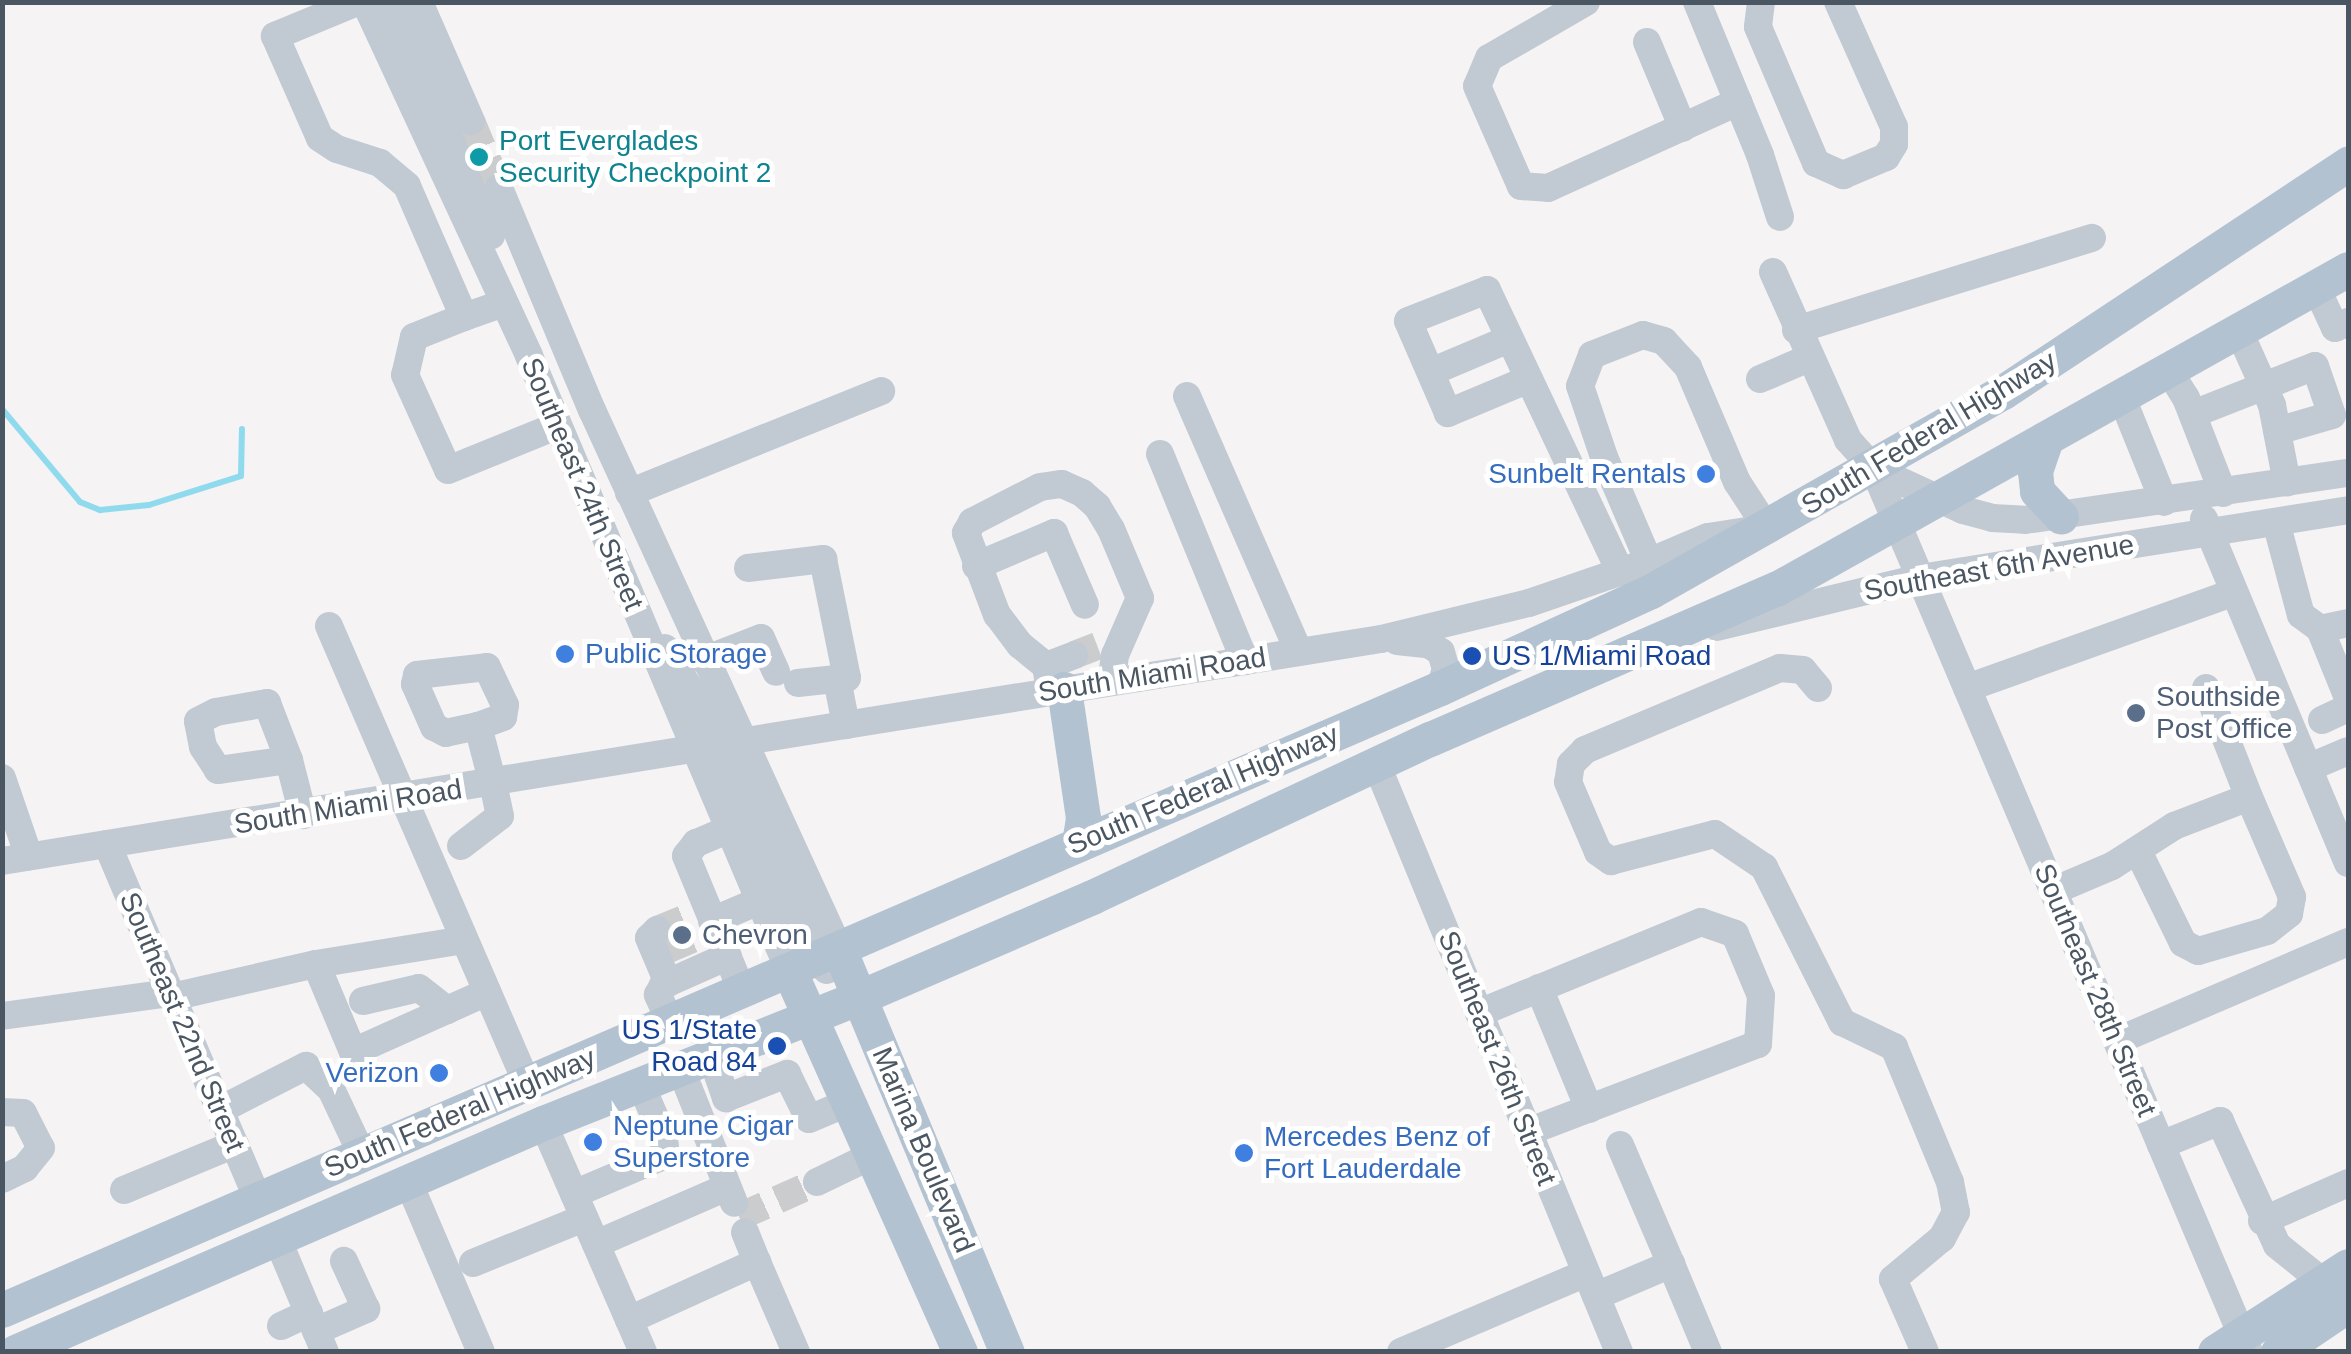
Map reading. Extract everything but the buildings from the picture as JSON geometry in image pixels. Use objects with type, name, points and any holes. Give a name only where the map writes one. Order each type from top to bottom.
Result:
[{"type":"main road","name":"South Federal Highway","points":[[2,1310],[1440,688],[1651,592],[1874,469],[2070,349],[2348,164]]},
{"type":"main road","name":"South Federal Highway","points":[[15,1352],[543,1123],[860,997],[1108,890],[1376,764],[1778,588],[1939,502],[2348,269]]},
{"type":"main road","points":[[2045,442],[2034,471],[2037,491],[2060,518]]},
{"type":"main road","points":[[1053,682],[1083,818],[1078,844]]},
{"type":"main road","points":[[1376,764],[1397,728],[1440,688]]},
{"type":"main road","name":"Marina Boulevard","points":[[814,960],[860,997],[1007,1352]]},
{"type":"main road","name":"Marina Boulevard","points":[[814,960],[809,1017],[960,1352]]},
{"type":"main road","points":[[277,1238],[289,1202],[304,1181]]},
{"type":"main road","points":[[233,1258],[255,1219],[258,1200]]},
{"type":"main road","points":[[2235,1346],[2340,1284]]},
{"type":"main road","points":[[2278,1352],[2340,1284]]},
{"type":"street","points":[[357,2],[275,36],[320,138],[336,149],[380,163],[407,186],[484,310],[414,337],[405,380],[446,467],[451,470],[544,431]]},
{"type":"street","name":"Southeast 24th Street","points":[[366,2],[448,117]]},
{"type":"street","points":[[392,2],[448,117],[513,292],[529,356]]},
{"type":"street","name":"Southeast 24th Street","points":[[420,2],[448,117],[484,310],[529,356],[758,900],[814,960]]},
{"type":"street","points":[[1586,2],[1490,58],[1477,86],[1521,186],[1548,188],[1738,102]]},
{"type":"street","points":[[1698,2],[1780,217]]},
{"type":"street","points":[[1715,46],[1760,15],[1816,163],[1843,176],[1886,158],[1894,144],[1894,127],[1838,2]]},
{"type":"street","points":[[1647,42],[1682,128]]},
{"type":"street","points":[[471,182],[592,410]]},
{"type":"street","name":"Southeast 24th Street","points":[[499,188],[629,493],[704,660],[746,741],[814,960]]},
{"type":"street","points":[[1796,330],[2092,238]]},
{"type":"street","name":"Southeast 28th Street","points":[[1773,272],[1848,440],[1874,469],[1898,524],[2160,1145],[2235,1346]]},
{"type":"street","points":[[2316,287],[2335,328],[2348,322]]},
{"type":"street","points":[[1528,380],[1448,413],[1408,321],[1487,290],[1620,572]]},
{"type":"street","points":[[2240,331],[2264,384],[2287,483]]},
{"type":"street","points":[[1650,562],[1581,396],[1581,376],[1592,355],[1625,338],[1642,334],[1664,341],[1688,367],[1737,482],[1767,528]]},
{"type":"street","points":[[1431,372],[1509,339]]},
{"type":"street","points":[[1760,378],[1810,358]]},
{"type":"street","points":[[2205,435],[2264,384],[2316,366],[2332,415],[2277,431]]},
{"type":"street","points":[[2169,371],[2205,435],[2210,495],[2208,533],[2348,864]]},
{"type":"street","points":[[599,525],[625,512],[629,493],[881,391]]},
{"type":"street","points":[[1188,396],[1299,652]]},
{"type":"street","points":[[2122,398],[2164,502]]},
{"type":"street","points":[[1160,454],[1245,661]]},
{"type":"street","name":"Southeast 6th Avenue","points":[[1874,469],[1939,502],[1992,518],[2060,518],[2348,473]]},
{"type":"street","points":[[1062,484],[1082,493],[1112,529],[1140,598],[1098,646],[1053,682],[997,615],[976,566],[966,533],[972,522],[1040,488],[1062,484]]},
{"type":"street","name":"Southeast 6th Avenue","points":[[1653,643],[1920,578],[2348,510]]},
{"type":"street","points":[[2276,522],[2301,615],[2320,630],[2348,698]]},
{"type":"street","name":"South Miami Road","points":[[746,741],[846,725],[1053,682],[1111,682],[1380,640],[1530,602],[1650,562],[1708,537],[1767,528]]},
{"type":"street","points":[[976,566],[1054,533],[1085,604]]},
{"type":"street","points":[[704,660],[760,638],[787,678],[847,678],[823,559],[748,568]]},
{"type":"street","points":[[1948,644],[1949,610],[1963,581],[1976,570]]},
{"type":"street","points":[[620,574],[702,709],[814,960]]},
{"type":"street","points":[[1967,688],[2159,617],[2178,616],[2228,582]]},
{"type":"street","points":[[2320,630],[2348,623]]},
{"type":"street","points":[[330,626],[527,1084]]},
{"type":"street","name":"South Miami Road","points":[[1380,640],[1428,644],[1441,652],[1446,669],[1440,688]]},
{"type":"street","points":[[1098,646],[1111,682]]},
{"type":"street","points":[[1818,688],[1803,670],[1780,668],[1585,750],[1570,764],[1568,782],[1598,852],[1611,861],[1715,834],[1764,868],[1842,1022],[1894,1048],[1950,1182],[1956,1212],[1942,1238],[1894,1278],[1925,1352]]},
{"type":"street","points":[[836,679],[846,725]]},
{"type":"street","points":[[2138,851],[2183,943],[2198,952],[2267,931],[2289,914],[2292,898],[2206,688]]},
{"type":"street","points":[[2322,720],[2348,708]]},
{"type":"street","points":[[461,846],[500,816],[478,726]]},
{"type":"street","name":"South Miami Road","points":[[16,859],[403,800],[692,749]]},
{"type":"street","points":[[2308,768],[2348,752]]},
{"type":"street","points":[[290,760],[303,815]]},
{"type":"street","name":"Southeast 26th Street","points":[[1376,764],[1619,1352]]},
{"type":"street","points":[[2,778],[16,818],[16,859]]},
{"type":"street","points":[[2053,891],[2138,851],[2174,826],[2249,797]]},
{"type":"street","points":[[727,830],[696,843],[686,856],[706,922],[728,956],[742,990]]},
{"type":"street","name":"Southeast 22nd Street","points":[[106,844],[258,1200]]},
{"type":"street","points":[[706,922],[758,900]]},
{"type":"street","points":[[1478,1013],[1701,922],[1736,934],[1761,996],[1758,1044],[1528,1132]]},
{"type":"street","points":[[2,1016],[171,995],[316,964],[464,940]]},
{"type":"street","points":[[2116,1041],[2348,942]]},
{"type":"street","points":[[660,945],[668,983]]},
{"type":"street","points":[[670,1022],[658,994],[668,983],[728,956]]},
{"type":"street","points":[[316,964],[354,1052],[487,992]]},
{"type":"street","points":[[363,1000],[419,988],[448,1010]]},
{"type":"street","points":[[1539,988],[1589,1109]]},
{"type":"street","points":[[695,1061],[726,1098],[787,1074],[809,1119],[847,1103]]},
{"type":"street","points":[[473,1264],[585,1218],[730,1195],[695,1061]]},
{"type":"street","points":[[220,1110],[306,1066],[331,1089],[362,1155]]},
{"type":"street","points":[[585,1218],[666,1155],[664,1138],[640,1083]]},
{"type":"street","points":[[2,1112],[23,1113],[41,1148],[25,1168],[2,1179]]},
{"type":"street","points":[[2160,1145],[2220,1121],[2262,1221],[2277,1245],[2340,1284]]},
{"type":"street","points":[[543,1123],[643,1352]]},
{"type":"street","points":[[124,1190],[235,1144]]},
{"type":"street","points":[[1620,1145],[1708,1352]]},
{"type":"street","points":[[817,1182],[871,1156]]},
{"type":"street","points":[[408,1181],[480,1352]]},
{"type":"street","points":[[2262,1221],[2348,1184]]},
{"type":"street","points":[[745,1232],[796,1352]]},
{"type":"street","points":[[277,1238],[317,1332]]},
{"type":"street","points":[[281,1326],[317,1332],[366,1309],[344,1260]]},
{"type":"street","points":[[629,1320],[757,1262]]},
{"type":"street","points":[[1400,1352],[1591,1285],[1670,1264]]},
{"type":"waterway","points":[[2,409],[80,502],[100,510],[149,505],[241,476],[242,429]]},
{"type":"tunnel","points":[[471,121],[499,188]]},
{"type":"tunnel","points":[[1074,655],[1097,646]]},
{"type":"tunnel","points":[[657,930],[694,915]]},
{"type":"tunnel","points":[[666,950],[702,935]]},
{"type":"tunnel","points":[[739,1217],[817,1182]]},
{"type":"place","name":"Port Everglades Security Checkpoint 2","points":[[479,157]]},
{"type":"place","name":"Sunbelt Rentals","points":[[1706,474]]},
{"type":"place","name":"Public Storage","points":[[565,654]]},
{"type":"place","name":"US 1/Miami Road","points":[[1472,656]]},
{"type":"place","name":"Southside Post Office","points":[[2136,713]]},
{"type":"place","name":"Chevron","points":[[682,935]]},
{"type":"place","name":"US 1/State Road 84","points":[[777,1046]]},
{"type":"place","name":"Verizon","points":[[439,1073]]},
{"type":"place","name":"Neptune Cigar Superstore","points":[[593,1142]]},
{"type":"place","name":"Mercedes Benz of Fort Lauderdale","points":[[1244,1153]]}]
